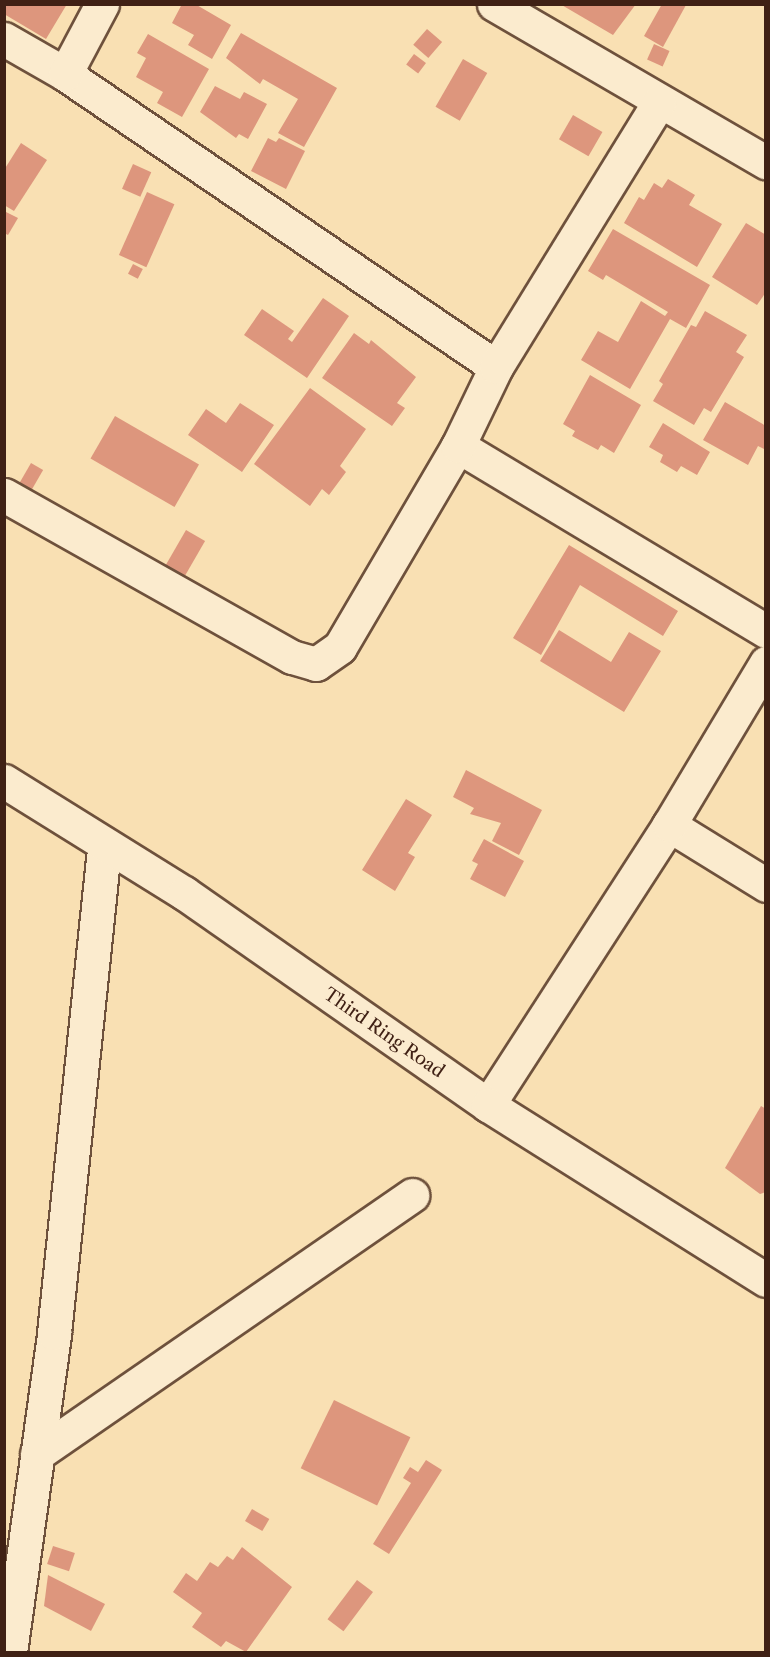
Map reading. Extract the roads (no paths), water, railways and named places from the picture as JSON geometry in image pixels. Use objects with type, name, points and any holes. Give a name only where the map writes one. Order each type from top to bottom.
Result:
[{"type":"street","points":[[65,74],[102,4]]},
{"type":"street","points":[[494,4],[765,162]]},
{"type":"street","points":[[4,39],[65,74],[496,367]]},
{"type":"street","points":[[4,495],[292,657],[316,664],[340,647],[458,446],[496,367],[659,102]]},
{"type":"street","points":[[458,446],[765,631]]},
{"type":"street","points":[[488,1105],[669,825],[765,663]]},
{"type":"street","name":"Third Ring Road","points":[[4,781],[104,846],[184,894],[488,1105],[765,1280]]},
{"type":"street","points":[[669,825],[765,885]]},
{"type":"street","points":[[10,1653],[54,1334],[104,846]]},
{"type":"street","points":[[37,1454],[412,1195]]}]
